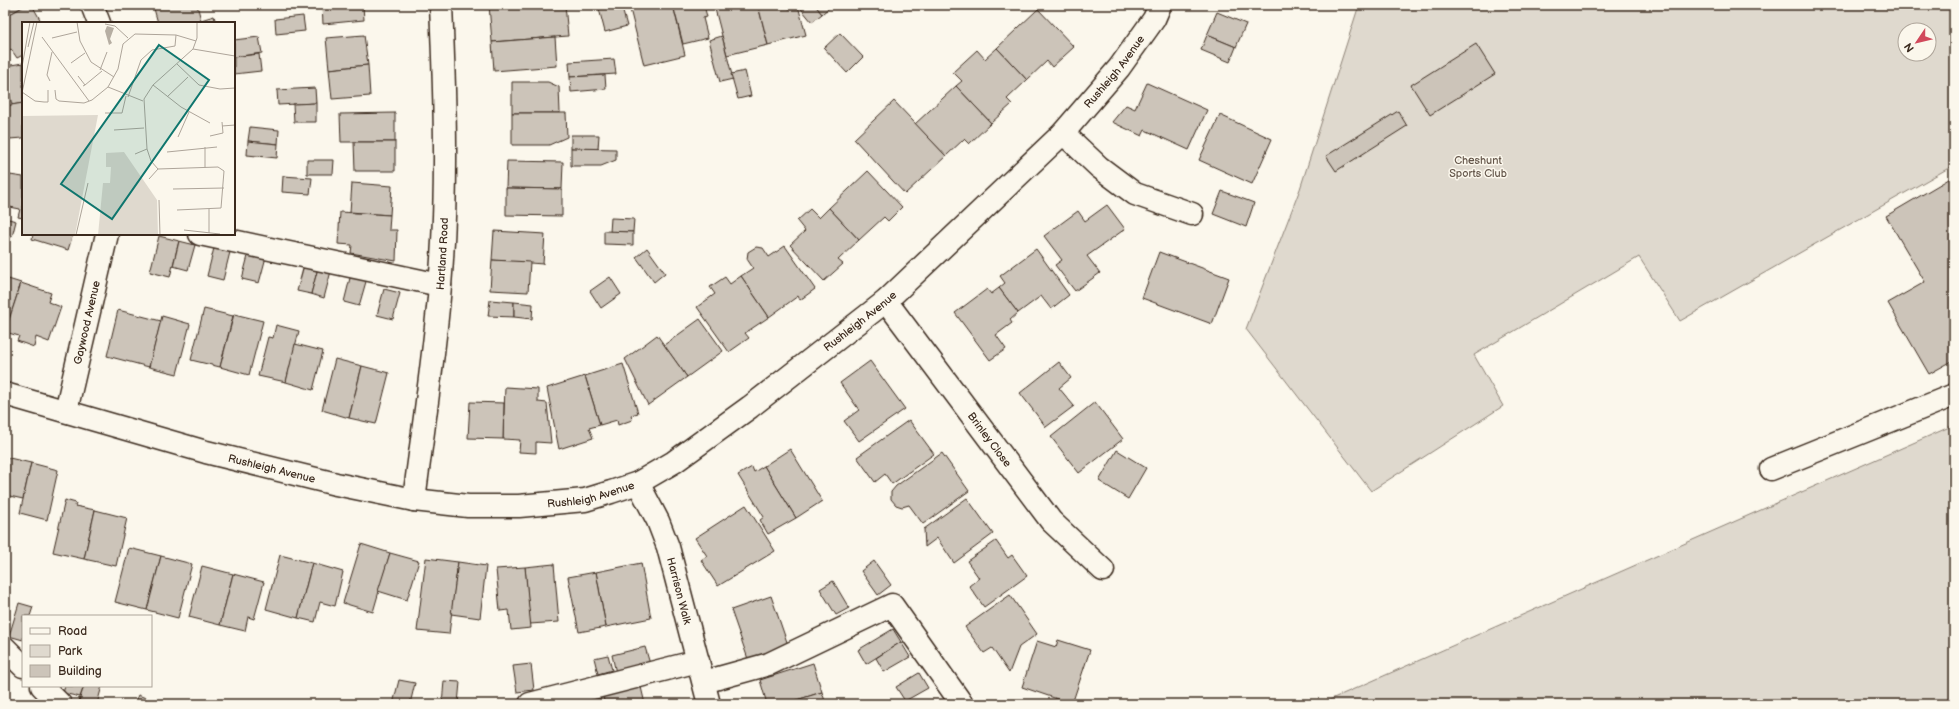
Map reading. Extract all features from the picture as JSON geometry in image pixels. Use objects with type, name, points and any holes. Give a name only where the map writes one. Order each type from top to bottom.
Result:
[{"type":"street","points":[[92,5],[99,22]]},
{"type":"street","name":"Hartland Road","points":[[414,500],[430,386],[440,285],[446,186],[445,91],[441,5]]},
{"type":"street","name":"Rushleigh Avenue","points":[[5,394],[206,452],[336,484],[414,500],[468,506],[519,506],[585,500],[638,483],[674,462],[750,407],[886,302],[1063,133],[1119,68],[1154,19],[1160,5]]},
{"type":"street","points":[[1063,133],[1099,167],[1135,194],[1192,214]]},
{"type":"street","name":"Gaywood Avenue","points":[[66,411],[107,235]]},
{"type":"street","points":[[205,235],[440,285]]},
{"type":"street","name":"Brinley Close","points":[[886,302],[1051,521],[1103,570]]},
{"type":"street","points":[[1771,469],[1954,395]]},
{"type":"street","name":"Harrison Walk","points":[[638,483],[658,521],[668,547],[709,704]]},
{"type":"street","points":[[530,704],[701,672],[769,664],[892,604],[962,704]]},
{"type":"street","points":[[5,648],[22,665]]},
{"type":"street","points":[[43,687],[60,704]]},
{"type":"green space","name":"Cheshunt Sports Club","points":[[1359,5],[1954,5],[1954,165],[1680,321],[1639,257],[1474,355],[1503,406],[1371,491],[1246,329],[1300,189]]},
{"type":"green space","points":[[1954,425],[1954,704],[1320,704]]},
{"type":"building","points":[[5,5],[26,5],[5,17]]},
{"type":"building","points":[[26,5],[32,5],[41,22],[22,22],[22,56],[17,58],[11,49],[5,53],[5,17]]},
{"type":"building","points":[[153,5],[197,5],[201,20],[192,22],[158,22]]},
{"type":"building","points":[[322,5],[363,5],[364,20],[323,24]]},
{"type":"building","points":[[489,5],[565,5],[568,36],[492,42]]},
{"type":"building","points":[[598,5],[621,5],[627,26],[605,32]]},
{"type":"building","points":[[629,5],[673,5],[685,55],[644,65]]},
{"type":"building","points":[[673,5],[704,5],[707,17],[703,18],[708,38],[683,44]]},
{"type":"building","points":[[714,5],[758,5],[768,45],[727,55]]},
{"type":"building","points":[[758,5],[788,5],[789,9],[798,6],[806,35],[768,45]]},
{"type":"building","points":[[798,5],[815,5],[822,14],[812,22]]},
{"type":"building","points":[[815,5],[832,5],[822,14]]},
{"type":"building","points":[[1038,9],[1074,47],[1052,67],[1047,61],[1027,80],[997,48]]},
{"type":"building","points":[[1217,12],[1246,24],[1236,47],[1207,35]]},
{"type":"building","points":[[214,16],[216,22],[192,22]]},
{"type":"building","points":[[303,16],[305,31],[276,34],[275,19]]},
{"type":"building","points":[[840,33],[863,57],[847,73],[824,48]]},
{"type":"building","points":[[364,35],[368,65],[329,69],[326,38]]},
{"type":"building","points":[[1207,35],[1236,47],[1230,62],[1201,50]]},
{"type":"building","points":[[722,36],[733,79],[720,82],[709,40]]},
{"type":"building","points":[[259,37],[262,53],[235,57],[235,40]]},
{"type":"building","points":[[555,37],[557,66],[494,71],[492,42]]},
{"type":"building","points":[[1476,44],[1495,74],[1430,115],[1411,85]]},
{"type":"building","points":[[997,48],[1027,80],[1007,99],[1012,104],[991,123],[956,86],[962,81],[953,72],[977,50],[985,59]]},
{"type":"building","points":[[259,54],[261,71],[235,74],[235,57]]},
{"type":"building","points":[[614,59],[616,74],[570,77],[569,62]]},
{"type":"building","points":[[22,63],[22,103],[12,105],[5,75],[5,66]]},
{"type":"building","points":[[368,65],[370,96],[332,99],[329,69]]},
{"type":"building","points":[[745,71],[751,96],[738,99],[731,74]]},
{"type":"building","points":[[605,75],[606,89],[571,92],[570,77]]},
{"type":"building","points":[[512,82],[548,82],[559,87],[560,113],[512,113]]},
{"type":"building","points":[[1147,83],[1207,110],[1189,150],[1145,130],[1142,136],[1112,122],[1126,105],[1135,109]]},
{"type":"building","points":[[956,86],[991,123],[969,144],[964,139],[946,156],[915,124]]},
{"type":"building","points":[[315,88],[316,103],[278,105],[277,90]]},
{"type":"building","points":[[894,101],[946,156],[905,194],[854,139]]},
{"type":"building","points":[[22,103],[22,138],[9,139],[5,121],[5,106]]},
{"type":"building","points":[[316,103],[316,122],[294,122],[293,104]]},
{"type":"building","points":[[1398,111],[1407,126],[1336,171],[1326,156]]},
{"type":"building","points":[[395,113],[395,142],[341,142],[340,114]]},
{"type":"building","points":[[512,113],[566,113],[567,137],[549,145],[512,145]]},
{"type":"building","points":[[1220,115],[1272,139],[1252,184],[1199,160]]},
{"type":"building","points":[[250,127],[279,130],[278,144],[248,141]]},
{"type":"building","points":[[571,135],[599,135],[598,149],[571,148]]},
{"type":"building","points":[[248,141],[278,144],[277,158],[247,155]]},
{"type":"building","points":[[354,142],[395,142],[395,171],[355,171]]},
{"type":"building","points":[[571,148],[616,149],[616,160],[601,166],[571,166]]},
{"type":"building","points":[[307,160],[334,160],[333,174],[307,174]]},
{"type":"building","points":[[507,161],[563,162],[562,189],[506,188]]},
{"type":"building","points":[[868,171],[902,207],[888,221],[884,217],[859,240],[829,208]]},
{"type":"building","points":[[10,175],[22,177],[22,218],[18,217],[20,209],[5,206]]},
{"type":"building","points":[[283,176],[312,178],[310,194],[282,192]]},
{"type":"building","points":[[1954,176],[1954,360],[1929,374],[1888,303],[1925,282],[1886,216]]},
{"type":"building","points":[[352,183],[392,186],[390,215],[350,212]]},
{"type":"building","points":[[506,188],[562,189],[562,216],[506,215]]},
{"type":"building","points":[[1222,191],[1254,203],[1246,227],[1213,214]]},
{"type":"building","points":[[1107,205],[1125,229],[1087,256],[1100,273],[1075,291],[1055,265],[1062,260],[1044,236],[1078,211],[1085,221]]},
{"type":"building","points":[[829,208],[859,240],[838,260],[843,264],[824,281],[790,245],[805,231],[797,221],[810,209],[819,218]]},
{"type":"building","points":[[340,212],[390,215],[389,230],[397,230],[396,261],[351,253],[352,245],[338,244]]},
{"type":"building","points":[[5,218],[16,221],[12,237],[5,235]]},
{"type":"building","points":[[611,218],[634,219],[633,232],[610,232]]},
{"type":"building","points":[[494,231],[545,234],[543,264],[492,260]]},
{"type":"building","points":[[604,231],[633,232],[633,245],[604,244]]},
{"type":"building","points":[[33,235],[73,235],[68,250],[32,239]]},
{"type":"building","points":[[159,236],[179,241],[170,277],[150,272]]},
{"type":"building","points":[[179,241],[195,245],[188,270],[173,266]]},
{"type":"building","points":[[785,246],[815,289],[800,300],[798,296],[769,317],[741,276],[753,268],[747,259],[748,252],[756,247],[763,248],[769,257]]},
{"type":"building","points":[[214,248],[230,252],[223,280],[207,276]]},
{"type":"building","points":[[647,248],[665,273],[654,282],[636,257]]},
{"type":"building","points":[[1036,249],[1069,295],[1051,309],[1041,296],[1018,313],[999,288],[1005,283],[1000,276]]},
{"type":"building","points":[[249,252],[266,257],[259,283],[242,279]]},
{"type":"building","points":[[1159,252],[1229,278],[1212,324],[1142,298]]},
{"type":"building","points":[[492,260],[530,262],[528,292],[490,290]]},
{"type":"building","points":[[304,265],[318,268],[311,294],[297,291]]},
{"type":"building","points":[[318,268],[331,271],[324,298],[311,294]]},
{"type":"building","points":[[351,274],[367,278],[359,306],[344,302]]},
{"type":"building","points":[[741,276],[769,317],[745,333],[749,338],[729,352],[697,307],[715,294],[710,287],[725,277],[730,284]]},
{"type":"building","points":[[610,277],[621,294],[601,308],[590,291]]},
{"type":"building","points":[[5,278],[21,283],[5,332]]},
{"type":"building","points":[[21,283],[51,293],[48,302],[61,307],[49,342],[36,337],[34,347],[17,341],[19,336],[5,332]]},
{"type":"building","points":[[999,288],[1018,313],[1010,320],[1012,323],[996,335],[1006,349],[990,360],[955,313],[987,289],[991,294]]},
{"type":"building","points":[[384,289],[400,293],[393,319],[377,315]]},
{"type":"building","points":[[490,300],[514,302],[514,317],[488,316]]},
{"type":"building","points":[[514,302],[533,304],[532,319],[514,317]]},
{"type":"building","points":[[204,309],[233,316],[220,367],[191,360]]},
{"type":"building","points":[[118,310],[161,321],[149,367],[107,356]]},
{"type":"building","points":[[234,314],[263,321],[249,375],[220,367]]},
{"type":"building","points":[[162,316],[190,324],[177,374],[149,367]]},
{"type":"building","points":[[700,319],[723,351],[687,377],[664,345]]},
{"type":"building","points":[[276,325],[299,331],[286,382],[258,376],[268,337],[273,338]]},
{"type":"building","points":[[657,335],[687,377],[648,405],[625,359]]},
{"type":"building","points":[[295,344],[323,351],[313,390],[286,382]]},
{"type":"building","points":[[335,359],[362,366],[349,418],[322,410]]},
{"type":"building","points":[[870,361],[905,409],[859,441],[844,421],[859,410],[840,383]]},
{"type":"building","points":[[1059,362],[1071,378],[1059,388],[1074,406],[1046,427],[1020,393]]},
{"type":"building","points":[[623,364],[638,413],[631,415],[632,420],[618,425],[617,420],[600,425],[585,376]]},
{"type":"building","points":[[362,366],[389,373],[376,424],[349,418]]},
{"type":"building","points":[[585,376],[600,425],[589,428],[593,438],[559,449],[547,388]]},
{"type":"building","points":[[505,387],[538,389],[538,402],[547,403],[551,443],[536,442],[536,453],[519,452],[520,440],[503,439]]},
{"type":"building","points":[[470,402],[504,403],[503,439],[468,438]]},
{"type":"building","points":[[1095,402],[1123,439],[1079,473],[1051,437]]},
{"type":"building","points":[[909,420],[934,454],[892,484],[885,474],[875,482],[857,457]]},
{"type":"building","points":[[790,449],[822,501],[796,518],[764,466]]},
{"type":"building","points":[[1117,450],[1146,468],[1128,499],[1099,481]]},
{"type":"building","points":[[942,453],[969,491],[923,524],[909,505],[902,507],[896,505],[891,499],[891,492],[896,486]]},
{"type":"building","points":[[5,457],[31,463],[23,499],[5,495]]},
{"type":"building","points":[[31,463],[58,470],[47,520],[20,513]]},
{"type":"building","points":[[764,466],[796,518],[768,534],[760,520],[764,517],[738,475],[752,467],[754,472]]},
{"type":"building","points":[[967,498],[993,534],[954,563],[937,538],[925,547],[924,529]]},
{"type":"building","points":[[65,500],[76,503],[75,506],[95,510],[84,559],[53,552]]},
{"type":"building","points":[[746,505],[775,551],[718,586],[701,560],[707,556],[695,538]]},
{"type":"building","points":[[95,510],[127,518],[116,566],[84,559]]},
{"type":"building","points":[[996,541],[1008,558],[1012,555],[1027,576],[984,607],[969,586],[979,578],[967,561]]},
{"type":"building","points":[[361,544],[390,553],[373,612],[343,603]]},
{"type":"building","points":[[129,548],[161,556],[147,610],[115,602]]},
{"type":"building","points":[[390,553],[419,561],[407,600],[378,591]]},
{"type":"building","points":[[280,555],[312,563],[298,618],[266,609]]},
{"type":"building","points":[[161,556],[192,564],[178,618],[147,610]]},
{"type":"building","points":[[426,558],[458,562],[449,634],[417,631]]},
{"type":"building","points":[[874,561],[891,585],[878,595],[861,571]]},
{"type":"building","points":[[458,562],[486,566],[480,618],[451,614]]},
{"type":"building","points":[[312,563],[343,572],[335,606],[320,602],[315,622],[298,618]]},
{"type":"building","points":[[641,563],[651,618],[606,627],[596,572]]},
{"type":"building","points":[[554,564],[559,622],[530,624],[525,567]]},
{"type":"building","points":[[202,566],[233,574],[220,625],[189,617]]},
{"type":"building","points":[[525,567],[531,628],[511,630],[509,610],[500,611],[496,569]]},
{"type":"building","points":[[596,572],[606,627],[579,632],[568,577]]},
{"type":"building","points":[[233,574],[264,582],[254,619],[248,617],[245,631],[220,625]]},
{"type":"building","points":[[833,581],[849,608],[836,615],[820,589]]},
{"type":"building","points":[[1010,595],[1037,634],[1019,647],[1009,673],[992,648],[984,653],[965,627]]},
{"type":"building","points":[[771,596],[788,645],[748,659],[731,610]]},
{"type":"building","points":[[19,603],[33,607],[30,615],[22,615],[22,640],[9,636]]},
{"type":"building","points":[[893,629],[901,642],[866,664],[858,650]]},
{"type":"building","points":[[1058,640],[1090,650],[1072,704],[1022,687],[1037,641],[1056,647]]},
{"type":"building","points":[[901,642],[910,657],[884,672],[876,658]]},
{"type":"building","points":[[645,647],[650,664],[616,673],[612,655]]},
{"type":"building","points":[[608,655],[612,670],[598,674],[594,658]]},
{"type":"building","points":[[813,663],[822,692],[784,704],[767,704],[760,680]]},
{"type":"building","points":[[531,664],[534,690],[517,692],[513,666]]},
{"type":"building","points":[[919,673],[928,688],[905,701],[896,687]]},
{"type":"building","points":[[399,680],[415,683],[410,704],[393,704]]},
{"type":"building","points":[[444,681],[460,682],[458,704],[442,704]]},
{"type":"building","points":[[65,687],[84,687],[80,697],[63,693]]},
{"type":"building","points":[[84,687],[102,687],[97,704],[79,701]]},
{"type":"building","points":[[641,687],[645,704],[605,704],[603,697]]},
{"type":"building","points":[[822,692],[826,704],[784,704]]},
{"type":"building","points":[[138,695],[154,701],[153,704],[134,704]]}]
